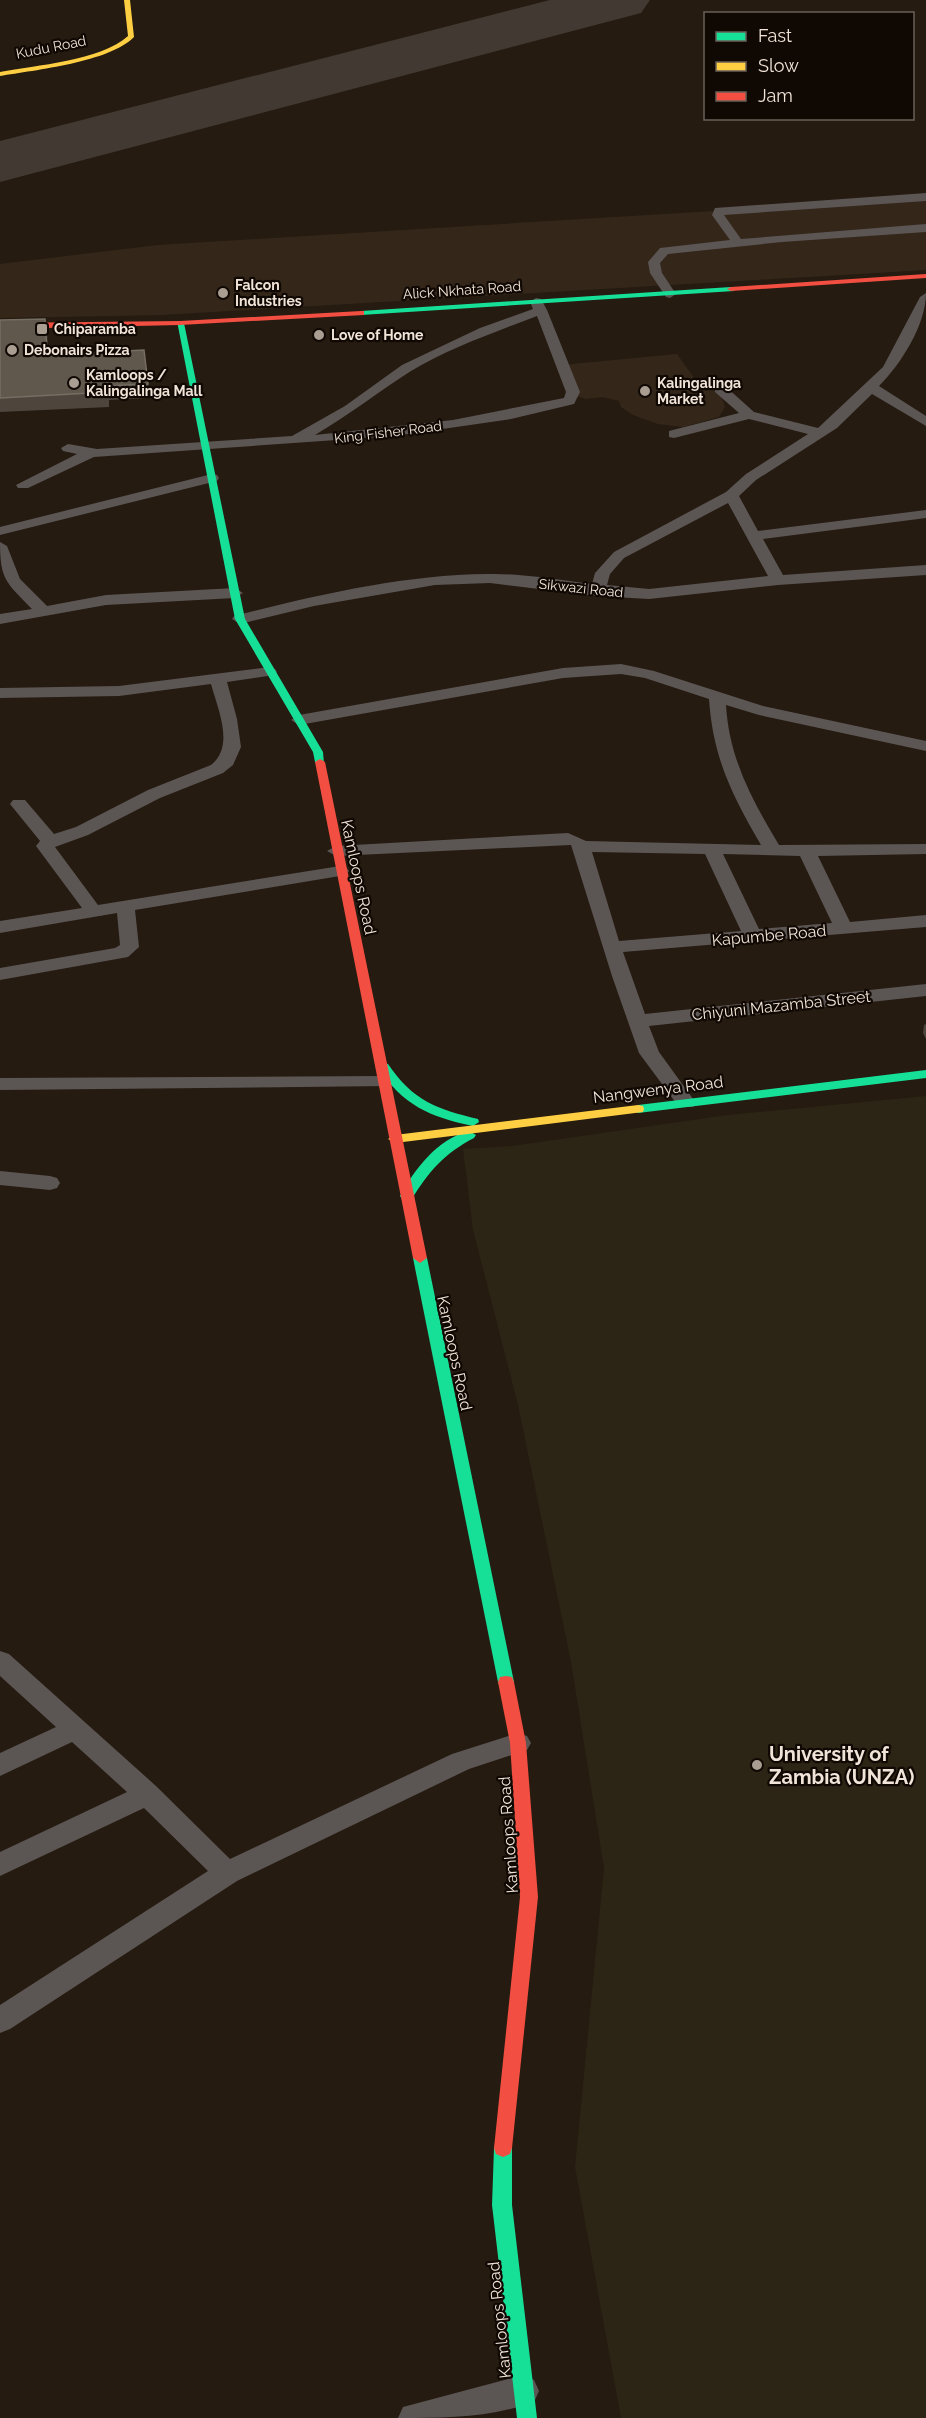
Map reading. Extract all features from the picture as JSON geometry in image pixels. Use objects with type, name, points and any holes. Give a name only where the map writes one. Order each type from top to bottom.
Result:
[{"type":"main road","name":"Kudu Road","points":[[0,74],[108,52],[130,39],[127,0]]},
{"type":"main road","name":"Alick Nkhata Road","points":[[0,326],[180,323],[538,306],[926,276]]},
{"type":"main road","name":"Kamloops Road","points":[[180,323],[240,619],[318,752],[340,871],[380,1057],[518,1743],[529,1897],[501,2154],[502,2205],[525,2404]]},
{"type":"main road","points":[[380,1057],[389,1079],[408,1099],[437,1113],[471,1122],[508,1124]]},
{"type":"main road","name":"Nangwenya Road","points":[[395,1139],[926,1074]]},
{"type":"main road","points":[[407,1196],[416,1175],[431,1157],[453,1142],[479,1131],[508,1124]]},
{"type":"street","points":[[737,242],[718,215],[719,211],[926,197]]},
{"type":"street","points":[[670,294],[656,273],[654,262],[664,251],[737,242],[926,228]]},
{"type":"street","points":[[597,591],[603,573],[619,555],[731,495],[751,477],[820,434],[889,369],[926,297]]},
{"type":"street","points":[[294,441],[350,409],[406,368],[538,306]]},
{"type":"street","name":"King Fisher Road","points":[[90,453],[205,444],[294,441],[493,419],[570,401],[573,392],[538,306]]},
{"type":"street","points":[[869,386],[926,422]]},
{"type":"street","points":[[720,389],[749,415],[820,434]]},
{"type":"street","points":[[674,434],[749,415]]},
{"type":"street","points":[[68,448],[90,453]]},
{"type":"street","points":[[23,485],[90,453]]},
{"type":"street","points":[[0,531],[212,478]]},
{"type":"street","points":[[731,495],[778,580]]},
{"type":"street","points":[[752,536],[926,514]]},
{"type":"street","points":[[0,546],[13,580],[42,611]]},
{"type":"street","name":"Sikwazi Road","points":[[240,619],[335,597],[435,580],[490,578],[597,591],[669,593],[778,580],[926,570]]},
{"type":"street","points":[[0,620],[42,611],[147,596],[235,593]]},
{"type":"street","points":[[298,720],[596,669],[621,669],[648,675],[759,710],[918,744],[926,732]]},
{"type":"street","points":[[0,693],[119,692],[269,672]]},
{"type":"street","points":[[94,912],[45,846],[51,841],[82,831],[154,794],[217,769],[227,761],[233,747],[229,719],[218,680]]},
{"type":"street","points":[[717,698],[720,737],[733,772],[748,807],[774,851]]},
{"type":"street","points":[[19,804],[38,829],[51,841]]},
{"type":"street","points":[[336,851],[568,838],[577,841],[581,846],[612,948],[649,1053],[686,1103]]},
{"type":"street","points":[[581,846],[774,851],[926,849]]},
{"type":"street","points":[[712,849],[753,936]]},
{"type":"street","points":[[807,851],[844,929]]},
{"type":"street","points":[[0,927],[340,871]]},
{"type":"street","points":[[0,974],[107,956],[127,950],[130,947],[125,907]]},
{"type":"street","name":"Kapumbe Road","points":[[612,948],[926,921]]},
{"type":"street","name":"Chiyuni Mazamba Street","points":[[637,1021],[926,990]]},
{"type":"street","points":[[0,1084],[233,1085],[384,1082]]},
{"type":"street","points":[[0,1178],[50,1183]]},
{"type":"street","points":[[2,1666],[147,1794],[227,1873]]},
{"type":"street","points":[[0,1765],[74,1730]]},
{"type":"street","points":[[0,2020],[227,1873],[435,1773],[518,1743]]},
{"type":"street","points":[[0,1864],[147,1794]]},
{"type":"street","points":[[414,2418],[525,2404]]},
{"type":"shaded area","points":[[926,198],[926,270],[161,315],[0,318],[0,264],[158,245]]},
{"type":"shaded area","name":"Kalingalinga Market","points":[[677,354],[699,385],[712,385],[721,396],[725,407],[719,417],[683,427],[658,424],[633,415],[621,407],[619,401],[603,397],[586,399],[576,396],[562,365]]},
{"type":"shaded area","name":"University of Zambia (UNZA)","points":[[926,1096],[926,2418],[621,2418],[575,2167],[604,1868],[571,1662],[518,1405],[473,1230],[463,1149],[512,1146],[727,1115]]},
{"type":"building","name":"Kamloops / Kalingalinga Mall","points":[[45,319],[47,351],[65,350],[65,354],[144,350],[148,384],[107,386],[108,392],[0,398],[0,320]]},
{"type":"runway","points":[[0,162],[620,0]]},
{"type":"traffic: fast","points":[[361,313],[731,289]]},
{"type":"traffic: fast","points":[[180,323],[240,619],[318,752],[320,762]]},
{"type":"traffic: fast","points":[[384,1067],[401,1089],[422,1105],[434,1111],[473,1122]]},
{"type":"traffic: fast","points":[[638,1109],[926,1074]]},
{"type":"traffic: fast","points":[[407,1196],[432,1160],[449,1146],[469,1135]]},
{"type":"traffic: fast","points":[[420,1258],[506,1682]]},
{"type":"traffic: fast","points":[[503,2148],[502,2205],[527,2418]]},
{"type":"traffic: slow","points":[[0,74],[91,56],[123,44],[131,37],[127,0]]},
{"type":"traffic: slow","points":[[395,1139],[638,1109]]},
{"type":"traffic: jam","points":[[731,289],[926,276]]},
{"type":"traffic: jam","points":[[0,326],[180,323],[361,313]]},
{"type":"traffic: jam","points":[[320,762],[420,1258]]},
{"type":"traffic: jam","points":[[503,2148],[529,1897],[518,1743],[506,1682]]},
{"type":"place","name":"Falcon Industries","points":[[223,293]]},
{"type":"place","name":"Chiparamba","points":[[42,329]]},
{"type":"place","name":"Love of Home","points":[[319,335]]},
{"type":"place","name":"Debonairs Pizza","points":[[12,350]]},
{"type":"place","name":"Kamloops / Kalingalinga Mall","points":[[74,383]]},
{"type":"place","name":"Kalingalinga Market","points":[[645,391]]},
{"type":"place","name":"University of Zambia (UNZA)","points":[[757,1765]]}]
